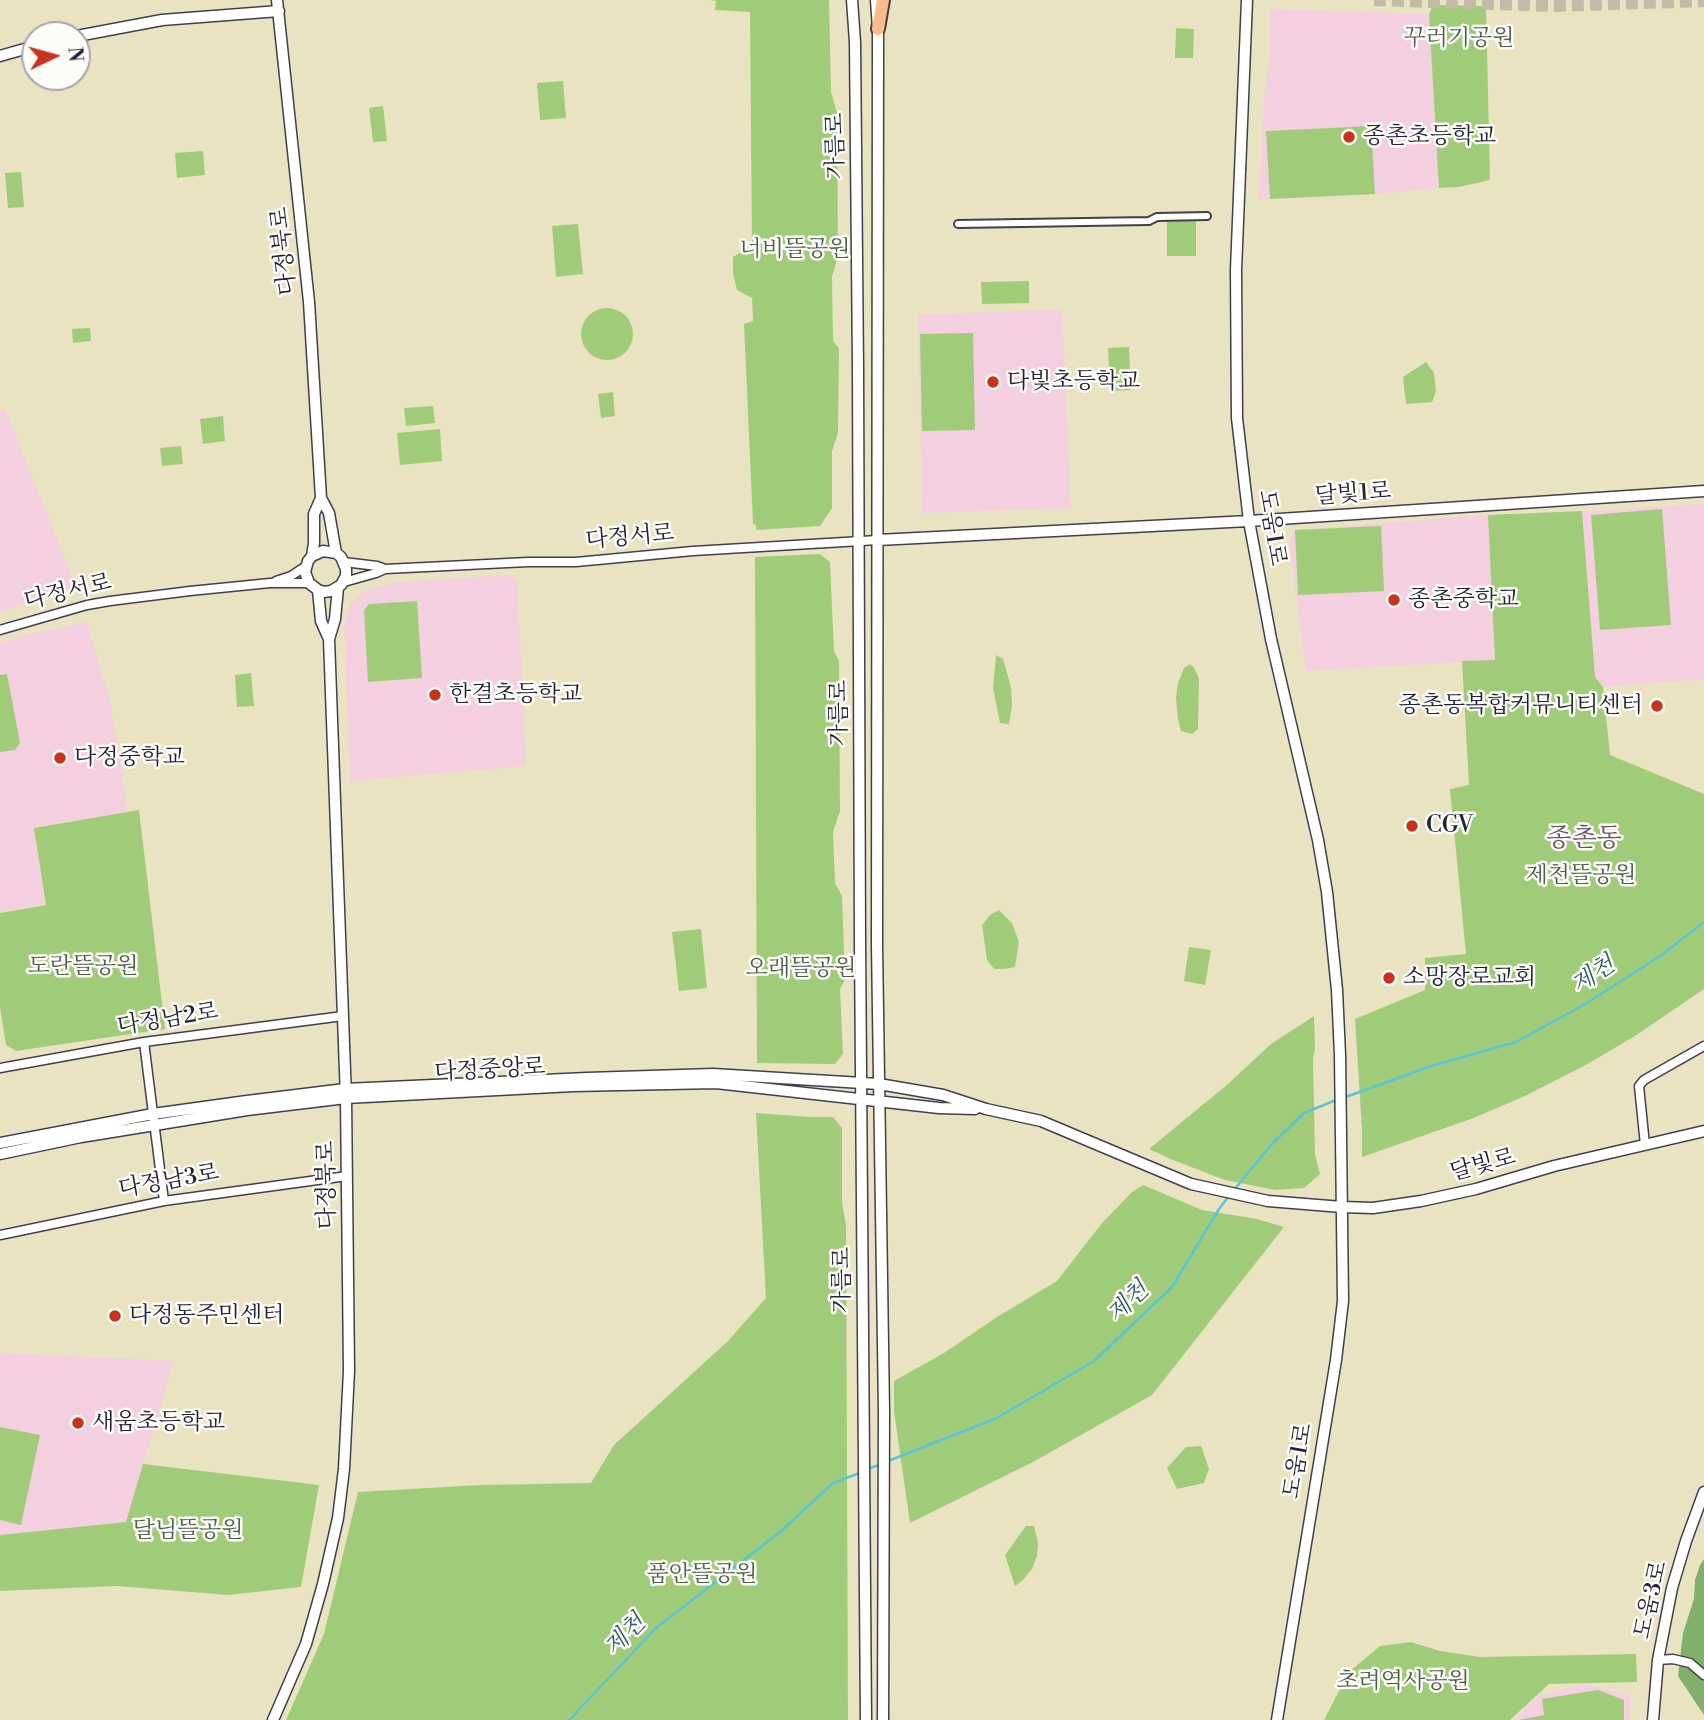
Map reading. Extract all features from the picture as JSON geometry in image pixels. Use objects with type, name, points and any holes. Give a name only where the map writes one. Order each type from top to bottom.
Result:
[{"type":"main road","points":[[878,29],[883,0]]},
{"type":"street","points":[[844,0],[855,42]]},
{"type":"street","name":"가름로","points":[[852,0],[855,42],[866,1720]]},
{"type":"street","name":"가름로","points":[[876,0],[879,1101],[884,1411],[883,1720]]},
{"type":"street","name":"도움1로","points":[[1247,0],[1236,270],[1237,418],[1249,521],[1271,639],[1318,840],[1327,892],[1336,978],[1340,1055],[1343,1301],[1336,1360],[1277,1720]]},
{"type":"street","points":[[91,33],[162,20],[278,5]]},
{"type":"street","name":"다정북로","points":[[278,5],[309,302],[321,498]]},
{"type":"street","points":[[0,56],[21,50]]},
{"type":"street","points":[[958,224],[1149,221],[1157,217],[1207,216]]},
{"type":"street","name":"달빛1로","points":[[878,540],[1249,521],[1704,491]]},
{"type":"street","points":[[321,498],[330,513],[336,553],[346,569],[329,639]]},
{"type":"street","points":[[321,498],[314,514],[312,556],[305,572],[309,583],[317,590],[331,591],[385,569]]},
{"type":"street","name":"다정서로","points":[[385,569],[576,562],[693,551],[878,540]]},
{"type":"street","points":[[312,556],[323,551],[336,553]]},
{"type":"street","points":[[344,562],[385,569]]},
{"type":"street","points":[[270,583],[291,576],[306,566]]},
{"type":"street","points":[[270,583],[309,583]]},
{"type":"street","name":"다정서로","points":[[0,630],[98,603],[270,583]]},
{"type":"street","points":[[317,590],[321,621],[329,639]]},
{"type":"street","name":"다정북로","points":[[273,1720],[306,1644],[323,1584],[338,1518],[344,1469],[349,1371],[347,1176],[344,1016],[329,639]]},
{"type":"street","name":"다정남2로","points":[[0,1068],[144,1042],[344,1016]]},
{"type":"street","points":[[144,1042],[164,1201]]},
{"type":"street","points":[[1645,1146],[1639,1086],[1644,1080],[1704,1046]]},
{"type":"street","name":"다정중앙로","points":[[0,1143],[154,1119],[247,1101],[345,1094],[587,1078],[713,1074],[879,1084]]},
{"type":"street","name":"다정중앙로","points":[[345,1094],[716,1083],[939,1108],[986,1109]]},
{"type":"street","points":[[879,1084],[943,1095],[986,1109]]},
{"type":"street","name":"달빛로","points":[[986,1109],[1041,1121],[1191,1184],[1268,1201],[1373,1208],[1476,1189],[1704,1131]]},
{"type":"street","name":"다정중앙로","points":[[0,1154],[154,1119]]},
{"type":"street","name":"다정남3로","points":[[0,1235],[164,1201],[347,1176]]},
{"type":"street","name":"도움3로","points":[[1653,1720],[1658,1660],[1672,1588],[1704,1492]]},
{"type":"street","points":[[1658,1660],[1690,1662],[1704,1675]]},
{"type":"shaded area","name":"종촌초등학교","points":[[1270,9],[1429,14],[1439,188],[1259,199],[1265,85],[1269,68]]},
{"type":"shaded area","name":"다빛초등학교","points":[[1062,309],[1071,508],[922,513],[918,315]]},
{"type":"shaded area","points":[[5,409],[76,586],[0,612],[0,411]]},
{"type":"shaded area","points":[[1704,504],[1704,679],[1603,687],[1595,677],[1582,511]]},
{"type":"shaded area","name":"종촌중학교","points":[[1488,515],[1495,660],[1306,671],[1289,540],[1295,530]]},
{"type":"shaded area","name":"한결초등학교","points":[[510,575],[517,580],[526,766],[350,781],[344,623],[350,604],[366,590],[398,582]]},
{"type":"shaded area","name":"다정중학교","points":[[87,622],[111,705],[128,812],[34,827],[45,904],[0,912],[0,643],[20,636]]},
{"type":"shaded area","name":"새움초등학교","points":[[0,1353],[174,1361],[126,1522],[0,1535]]},
{"type":"shaded area","points":[[1585,1684],[1630,1696],[1629,1720],[1514,1720],[1540,1695]]},
{"type":"green space","name":"너비뜰공원","points":[[710,0],[829,0],[831,92],[837,113],[838,256],[832,277],[833,341],[839,348],[838,433],[832,451],[832,508],[820,526],[756,530],[756,525],[753,524],[744,324],[753,321],[752,298],[737,290],[733,273],[733,257],[752,249],[750,12],[715,10],[716,1]]},
{"type":"green space","name":"꾸러기공원","points":[[1433,5],[1486,6],[1490,180],[1459,187],[1439,188],[1429,14]]},
{"type":"green space","points":[[1176,28],[1194,29],[1193,58],[1175,58]]},
{"type":"green space","points":[[563,81],[566,118],[540,120],[537,83]]},
{"type":"green space","points":[[383,106],[387,141],[373,142],[369,108]]},
{"type":"green space","points":[[1371,126],[1375,194],[1270,199],[1266,131]]},
{"type":"green space","points":[[203,151],[205,175],[177,178],[175,153]]},
{"type":"green space","points":[[21,172],[24,207],[8,208],[5,173]]},
{"type":"green space","points":[[1167,221],[1196,221],[1196,256],[1167,256]]},
{"type":"green space","points":[[578,224],[583,274],[556,277],[552,226]]},
{"type":"green space","points":[[1029,281],[1029,303],[982,304],[981,282]]},
{"type":"green space","points":[[607,308],[617,310],[625,316],[631,324],[631,344],[625,352],[617,358],[607,360],[597,358],[589,352],[583,344],[581,334],[583,324],[589,316],[597,310]]},
{"type":"green space","points":[[90,328],[91,341],[73,343],[72,329]]},
{"type":"green space","points":[[973,333],[975,430],[922,431],[920,334]]},
{"type":"green space","points":[[1129,347],[1131,390],[1110,391],[1108,348]]},
{"type":"green space","points":[[1426,362],[1434,373],[1436,392],[1432,402],[1406,404],[1403,377]]},
{"type":"green space","points":[[613,392],[615,416],[601,418],[598,394]]},
{"type":"green space","points":[[433,406],[435,423],[406,426],[404,408]]},
{"type":"green space","points":[[223,416],[225,441],[203,444],[200,419]]},
{"type":"green space","points":[[440,429],[442,461],[400,465],[397,433]]},
{"type":"green space","points":[[181,446],[183,464],[162,466],[160,448]]},
{"type":"green space","points":[[1662,509],[1671,625],[1600,630],[1591,515]]},
{"type":"green space","name":"제천뜰공원","points":[[1582,511],[1595,677],[1603,687],[1610,755],[1704,794],[1704,989],[1635,1036],[1525,1096],[1471,1119],[1362,1157],[1355,1019],[1425,990],[1425,958],[1466,954],[1450,789],[1469,785],[1462,661],[1495,660],[1488,515]]},
{"type":"green space","points":[[1381,526],[1384,591],[1298,595],[1295,530]]},
{"type":"green space","name":"오래뜰공원","points":[[820,554],[830,562],[834,651],[839,661],[840,811],[833,832],[835,883],[842,896],[845,979],[840,989],[843,1054],[835,1064],[757,1063],[755,557]]},
{"type":"green space","points":[[417,601],[422,678],[368,682],[364,610],[369,604]]},
{"type":"green space","points":[[996,655],[1003,659],[1011,687],[1009,724],[1000,723],[993,688]]},
{"type":"green space","points":[[1190,664],[1199,678],[1198,729],[1192,734],[1181,731],[1176,698],[1184,668]]},
{"type":"green space","points":[[251,673],[254,706],[237,707],[235,675]]},
{"type":"green space","points":[[7,674],[20,743],[15,750],[0,752],[0,675]]},
{"type":"green space","name":"도란뜰공원","points":[[139,810],[165,1029],[16,1051],[6,1045],[0,1007],[0,913],[46,905],[34,828]]},
{"type":"green space","points":[[999,910],[1012,923],[1019,942],[1015,967],[1005,969],[994,969],[987,960],[982,925],[990,915]]},
{"type":"green space","points":[[701,929],[707,988],[679,991],[672,932]]},
{"type":"green space","points":[[1189,947],[1211,950],[1205,985],[1184,981]]},
{"type":"green space","points":[[1314,1016],[1315,1155],[1320,1174],[1304,1188],[1275,1190],[1225,1180],[1149,1149],[1228,1084],[1271,1044]]},
{"type":"green space","name":"품안뜰공원","points":[[756,1113],[833,1117],[842,1128],[842,1203],[846,1225],[848,1720],[286,1720],[324,1634],[358,1492],[481,1485],[591,1483],[614,1445],[727,1342],[766,1298]]},
{"type":"green space","points":[[1143,1185],[1202,1210],[1257,1219],[1284,1227],[1152,1395],[1033,1462],[910,1523],[894,1411],[894,1381],[944,1353],[1057,1281],[1102,1223],[1132,1192]]},
{"type":"green space","points":[[0,1427],[40,1435],[21,1525],[0,1520]]},
{"type":"green space","points":[[1201,1446],[1209,1469],[1204,1483],[1177,1489],[1167,1468],[1186,1447]]},
{"type":"green space","name":"달님뜰공원","points":[[143,1464],[319,1485],[301,1587],[228,1595],[117,1586],[0,1591],[0,1535],[126,1522]]},
{"type":"green space","points":[[1026,1526],[1034,1526],[1038,1543],[1037,1556],[1032,1569],[1015,1586],[1005,1555]]},
{"type":"green space","points":[[1704,1559],[1704,1715],[1678,1676],[1683,1633],[1694,1599],[1695,1580]]},
{"type":"green space","name":"초려역사공원","points":[[1411,1642],[1440,1651],[1480,1657],[1636,1654],[1637,1682],[1549,1684],[1510,1720],[1324,1720],[1349,1672],[1380,1646]]},
{"type":"green space","points":[[1598,1690],[1624,1700],[1624,1720],[1519,1720],[1544,1715],[1542,1699]]},
{"type":"waterway","name":"제천","points":[[1343,1098],[1428,1067],[1516,1042],[1587,1003],[1663,954],[1704,922]]},
{"type":"waterway","name":"제천","points":[[1233,1191],[1272,1144],[1304,1113],[1336,1100]]},
{"type":"waterway","name":"제천","points":[[888,1461],[997,1418],[1094,1361],[1172,1287],[1229,1196]]},
{"type":"waterway","name":"제천","points":[[868,1469],[881,1464]]},
{"type":"waterway","name":"제천","points":[[569,1720],[656,1628],[780,1532],[833,1483],[862,1472]]},
{"type":"tunnel","points":[[1374,0],[1554,6],[1704,1]]},
{"type":"place","name":"종촌초등학교","points":[[1349,137]]},
{"type":"place","name":"다빛초등학교","points":[[993,382]]},
{"type":"place","name":"종촌중학교","points":[[1394,600]]},
{"type":"place","name":"한결초등학교","points":[[435,695]]},
{"type":"place","name":"종촌동복합커뮤니티센터","points":[[1657,706]]},
{"type":"place","name":"다정중학교","points":[[60,758]]},
{"type":"place","name":"CGV","points":[[1412,826]]},
{"type":"place","name":"소망장로교회","points":[[1389,978]]},
{"type":"place","name":"다정동주민센터","points":[[115,1316]]},
{"type":"place","name":"새움초등학교","points":[[78,1423]]},
{"type":"district","name":"종촌동","points":[[1584,840]]}]
